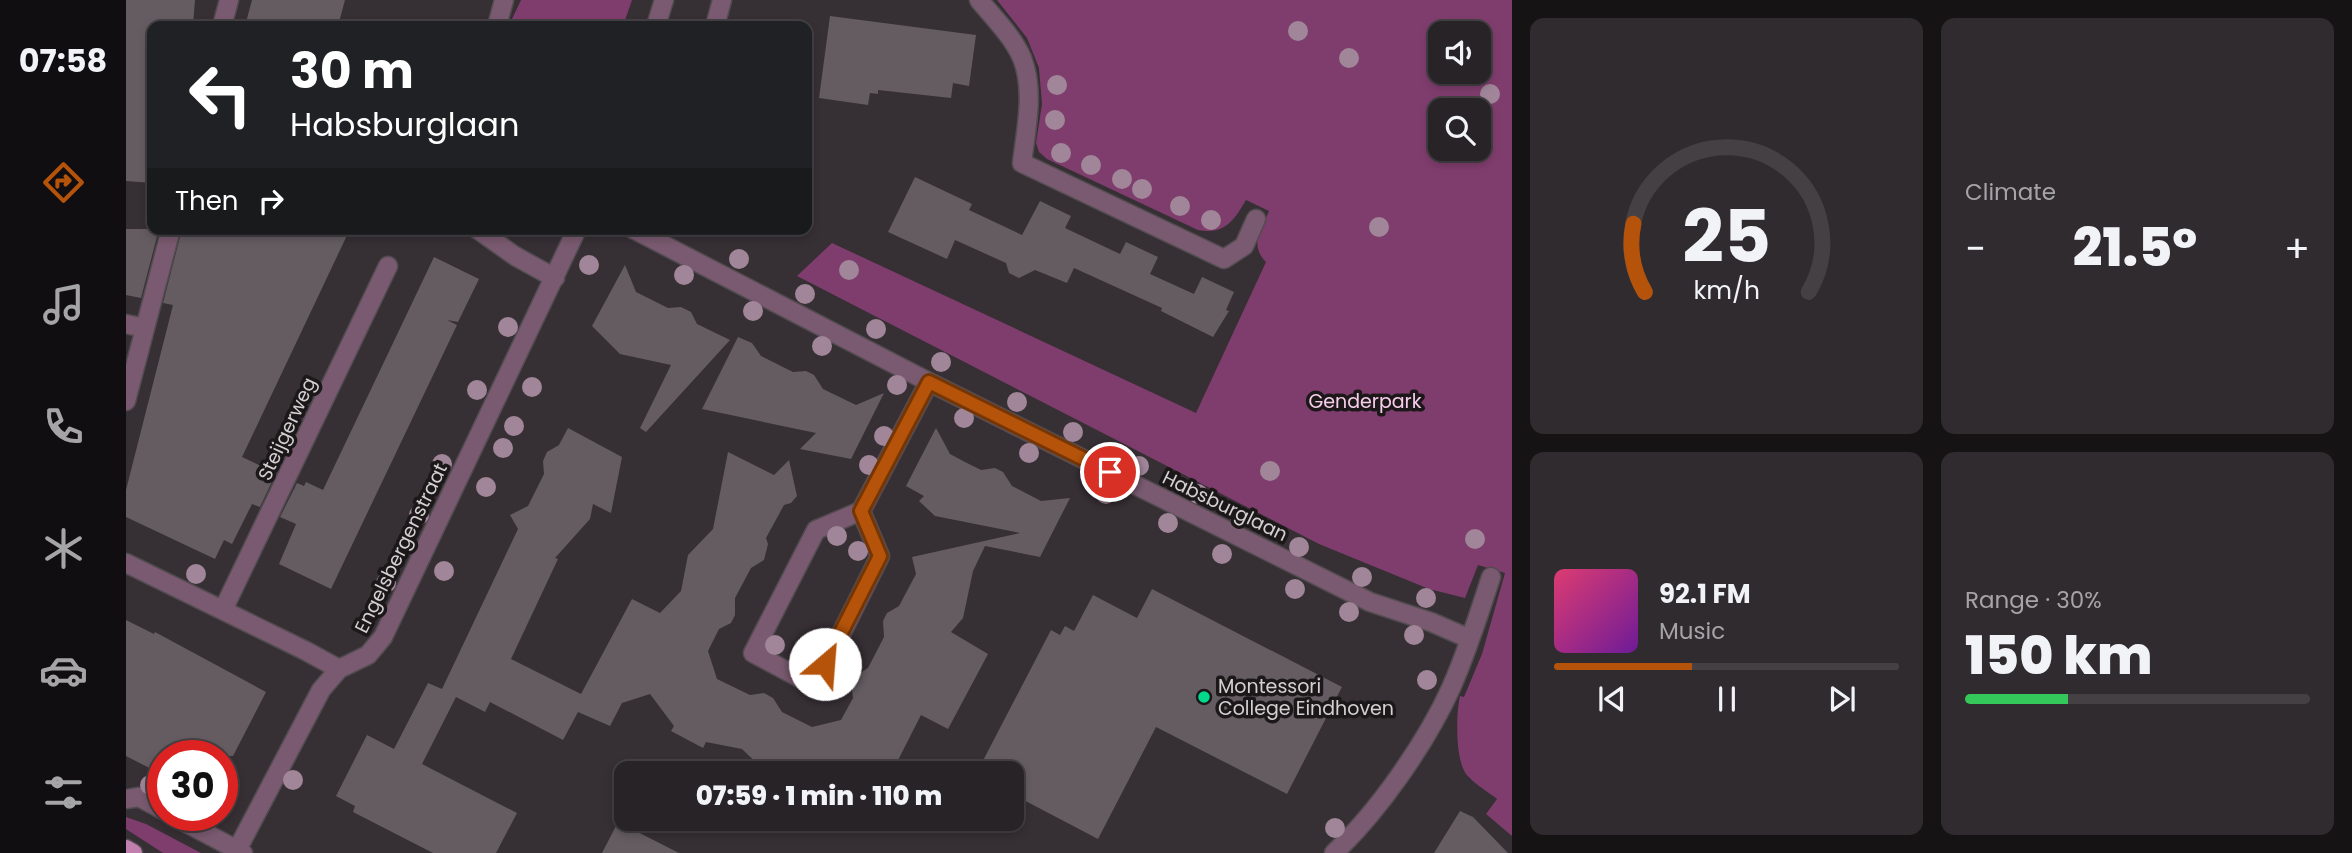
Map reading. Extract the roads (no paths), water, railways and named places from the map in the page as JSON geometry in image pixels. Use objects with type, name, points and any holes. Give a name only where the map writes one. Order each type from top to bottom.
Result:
[{"type":"main road","points":[[126,849],[133,853]]},
{"type":"street","points":[[223,21],[229,0]]},
{"type":"street","points":[[498,21],[504,0]]},
{"type":"street","points":[[658,21],[664,0]]},
{"type":"street","points":[[716,21],[722,0]]},
{"type":"street","points":[[979,0],[1022,58],[1028,82],[1029,103],[1022,163],[1224,259],[1244,246],[1256,219]]},
{"type":"street","points":[[126,401],[169,235]]},
{"type":"street","points":[[485,235],[515,256],[555,278]]},
{"type":"street","name":"Engelsbergenstraat","points":[[240,851],[321,690],[339,669],[368,655],[383,637],[574,235]]},
{"type":"street","name":"Habsburglaan","points":[[645,235],[929,382],[1370,602],[1431,622],[1470,639]]},
{"type":"street","name":"Steijgerweg","points":[[223,610],[388,266]]},
{"type":"street","points":[[126,324],[145,328]]},
{"type":"street","points":[[861,511],[880,556],[815,686],[753,653],[816,530],[861,511],[929,382]]},
{"type":"street","points":[[126,563],[339,669]]},
{"type":"street","points":[[1334,853],[1349,839],[1385,794],[1418,747],[1450,690],[1491,577]]},
{"type":"street","points":[[126,799],[139,797],[147,801]]},
{"type":"street","points":[[202,831],[240,851]]},
{"type":"place","name":"Montessori College Eindhoven","points":[[1204,697]]},
{"type":"park label","name":"Genderpark","points":[[1365,401]]}]
